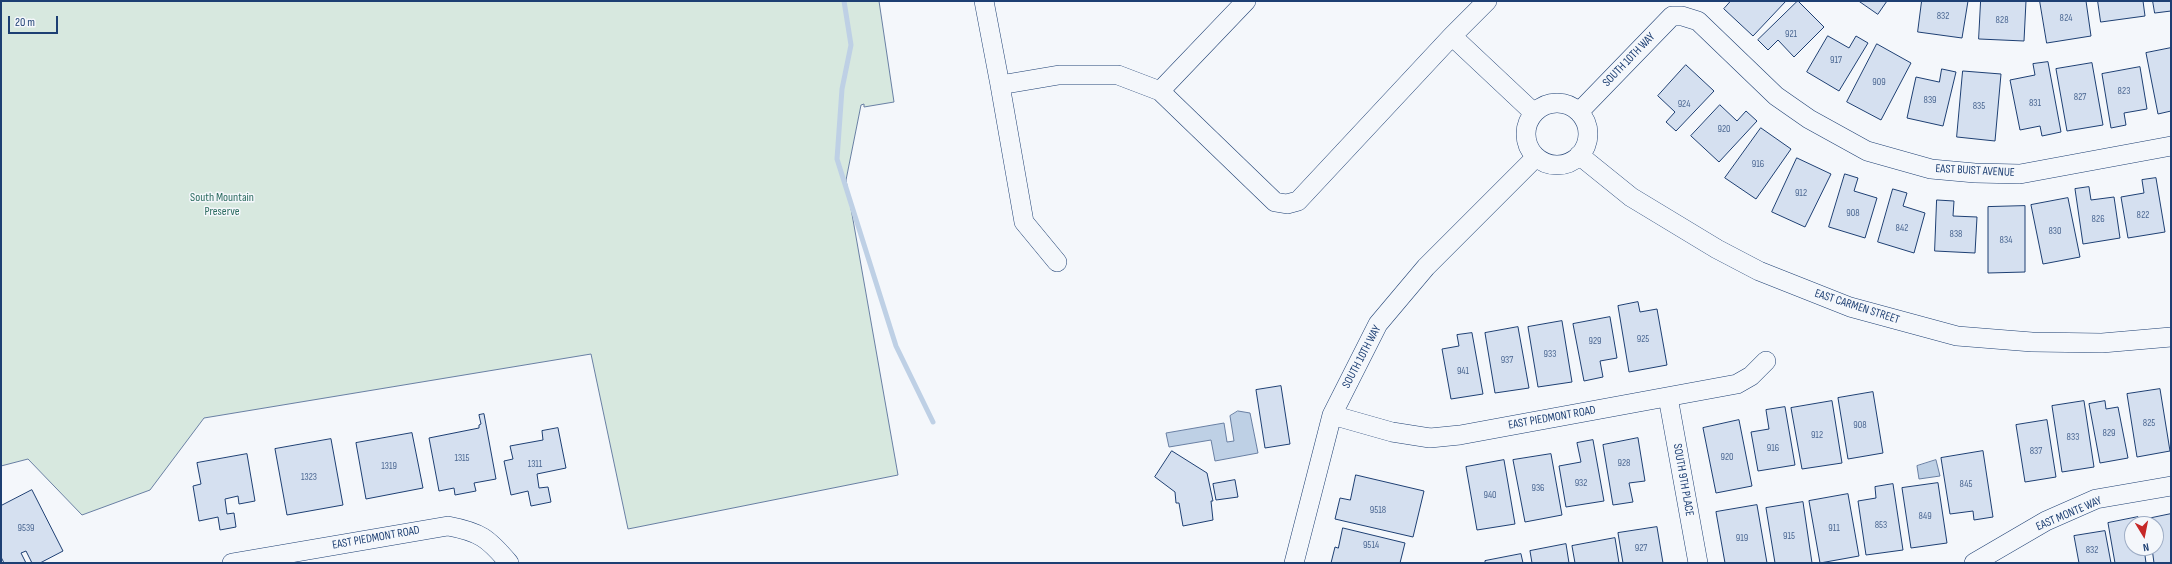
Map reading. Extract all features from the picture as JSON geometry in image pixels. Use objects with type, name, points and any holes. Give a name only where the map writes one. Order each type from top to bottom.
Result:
[{"type":"street","points":[[984,1],[1024,222],[1057,262]]},
{"type":"street","points":[[1160,91],[1246,1]]},
{"type":"street","points":[[1000,85],[1059,75],[1118,75],[1160,91],[1275,202],[1287,204],[1298,201],[1452,36],[1487,1]]},
{"type":"street","name":"SOUTH 10TH WAY","points":[[1579,112],[1672,16],[1682,16]]},
{"type":"street","name":"EAST BUIST AVENUE","points":[[1682,16],[1698,21],[1776,96],[1808,119],[1867,151],[1931,169],[1975,173],[2020,174],[2171,146]]},
{"type":"street","points":[[1452,36],[1534,113]]},
{"type":"street","points":[[1551,103],[1571,106],[1579,112],[1584,120],[1587,138],[1579,155],[1571,161],[1553,164],[1536,157],[1526,140],[1529,121],[1534,113],[1551,103]]},
{"type":"street","name":"EAST CARMEN STREET","points":[[1579,155],[1631,197],[1717,249],[1759,271],[1850,307],[1957,336],[2032,342],[2102,344],[2171,337]]},
{"type":"street","name":"SOUTH 10TH WAY","points":[[1294,563],[1332,415],[1378,324],[1426,267],[1536,157]]},
{"type":"street","name":"EAST PIEDMONT ROAD","points":[[1332,415],[1392,432],[1430,438],[1460,435],[1737,384],[1751,376],[1766,361]]},
{"type":"street","name":"SOUTH 9TH PLACE","points":[[1668,397],[1698,563]]},
{"type":"street","name":"EAST MONTE WAY","points":[[1974,563],[2046,522],[2096,499],[2171,486]]},
{"type":"street","name":"EAST PIEDMONT ROAD","points":[[232,563],[448,526],[472,531],[494,545],[509,563]]},
{"type":"green space","name":"South Mountain Preserve","points":[[1,1],[879,1],[894,102],[864,107],[864,104],[861,105],[846,180],[898,475],[628,529],[591,354],[204,418],[150,490],[82,515],[28,459],[1,466]]},
{"type":"water","points":[[1238,411],[1250,413],[1258,453],[1215,461],[1211,440],[1169,447],[1166,433],[1224,423],[1227,442],[1234,441],[1230,416]]},
{"type":"water","points":[[1936,460],[1940,476],[1919,479],[1917,466]]},
{"type":"building","points":[[1731,1],[1786,1],[1753,36],[1724,9]]},
{"type":"building","points":[[1798,1],[1824,27],[1794,57],[1778,40],[1768,50],[1758,40]]},
{"type":"building","points":[[1859,1],[1887,1],[1878,14]]},
{"type":"building","points":[[1922,1],[1968,1],[1962,38],[1918,32]]},
{"type":"building","points":[[1981,1],[2026,1],[2024,41],[1979,39]]},
{"type":"building","points":[[2040,1],[2086,1],[2091,36],[2047,43]]},
{"type":"building","points":[[2098,1],[2143,1],[2145,16],[2101,22]]},
{"type":"building","points":[[2153,1],[2171,1],[2171,11],[2155,13]]},
{"type":"building","points":[[1828,36],[1849,48],[1856,36],[1868,43],[1839,91],[1807,72]]},
{"type":"building","points":[[1877,44],[1911,63],[1881,120],[1847,102]]},
{"type":"building","points":[[2171,48],[2171,111],[2158,114],[2146,53]]},
{"type":"building","points":[[2048,62],[2061,132],[2042,136],[2040,126],[2020,130],[2010,80],[2035,75],[2033,64]]},
{"type":"building","points":[[2092,63],[2103,125],[2067,131],[2056,69]]},
{"type":"building","points":[[1686,65],[1714,91],[1676,131],[1666,122],[1675,112],[1658,96]]},
{"type":"building","points":[[2140,67],[2147,109],[2124,113],[2126,125],[2111,128],[2102,74]]},
{"type":"building","points":[[1942,69],[1956,72],[1943,126],[1907,118],[1916,77],[1939,82]]},
{"type":"building","points":[[1963,71],[2001,74],[1995,141],[1957,137]]},
{"type":"building","points":[[1720,105],[1737,121],[1746,111],[1757,121],[1719,162],[1691,136]]},
{"type":"building","points":[[1761,128],[1791,149],[1756,199],[1725,178]]},
{"type":"building","points":[[1797,158],[1831,174],[1805,227],[1772,212]]},
{"type":"building","points":[[1845,174],[1858,178],[1854,191],[1877,198],[1865,238],[1829,227]]},
{"type":"building","points":[[2156,178],[2165,232],[2128,238],[2121,197],[2144,193],[2142,180]]},
{"type":"building","points":[[2089,187],[2091,200],[2114,197],[2120,238],[2083,244],[2075,189]]},
{"type":"building","points":[[1893,189],[1907,193],[1903,206],[1925,213],[1914,253],[1878,242]]},
{"type":"building","points":[[2068,198],[2080,257],[2043,264],[2031,205]]},
{"type":"building","points":[[1937,200],[1954,201],[1953,216],[1977,217],[1975,253],[1935,251]]},
{"type":"building","points":[[2025,206],[2025,272],[1988,273],[1988,207]]},
{"type":"building","points":[[1638,302],[1640,312],[1657,309],[1667,365],[1629,372],[1618,306]]},
{"type":"building","points":[[1610,317],[1617,358],[1600,361],[1603,377],[1584,381],[1573,324]]},
{"type":"building","points":[[1562,321],[1572,382],[1538,387],[1528,327]]},
{"type":"building","points":[[1518,327],[1529,388],[1495,393],[1485,333]]},
{"type":"building","points":[[1472,333],[1483,394],[1451,399],[1442,349],[1459,346],[1457,335]]},
{"type":"building","points":[[1281,386],[1290,444],[1265,448],[1256,390]]},
{"type":"building","points":[[2160,389],[2170,451],[2137,457],[2127,394]]},
{"type":"building","points":[[1873,392],[1883,453],[1848,459],[1838,398]]},
{"type":"building","points":[[1832,401],[1842,463],[1802,469],[1791,408]]},
{"type":"building","points":[[2084,401],[2094,467],[2062,472],[2052,406]]},
{"type":"building","points":[[2105,401],[2106,409],[2118,407],[2128,458],[2100,463],[2089,404]]},
{"type":"building","points":[[1785,407],[1795,465],[1758,471],[1751,432],[1769,429],[1766,410]]},
{"type":"building","points":[[484,414],[496,479],[474,483],[476,491],[455,495],[454,488],[439,491],[429,438],[479,428],[479,425],[481,424],[479,415]]},
{"type":"building","points":[[1739,420],[1752,486],[1716,493],[1703,428]]},
{"type":"building","points":[[2047,420],[2056,477],[2025,482],[2016,425]]},
{"type":"building","points":[[558,428],[566,468],[537,474],[539,488],[548,487],[551,502],[531,506],[528,491],[511,495],[504,461],[513,459],[510,446],[543,440],[542,431]]},
{"type":"building","points":[[412,433],[423,488],[366,499],[356,443]]},
{"type":"building","points":[[1638,438],[1645,481],[1629,483],[1633,502],[1613,505],[1603,445]]},
{"type":"building","points":[[331,439],[343,505],[287,515],[275,449]]},
{"type":"building","points":[[1593,440],[1604,501],[1566,507],[1559,466],[1581,462],[1577,443]]},
{"type":"building","points":[[1172,451],[1207,473],[1213,501],[1211,501],[1213,520],[1183,526],[1179,503],[1176,503],[1175,492],[1155,477]]},
{"type":"building","points":[[1983,451],[1993,517],[1974,520],[1973,511],[1950,514],[1941,458]]},
{"type":"building","points":[[247,454],[255,501],[239,504],[238,496],[225,499],[227,514],[234,513],[236,527],[220,530],[218,517],[199,521],[193,486],[201,484],[197,463]]},
{"type":"building","points":[[1551,454],[1562,515],[1525,522],[1513,460]]},
{"type":"building","points":[[1504,460],[1515,524],[1477,530],[1466,467]]},
{"type":"building","points":[[1356,475],[1424,491],[1413,537],[1335,519],[1340,498],[1350,500]]},
{"type":"building","points":[[1235,480],[1238,497],[1216,500],[1213,484]]},
{"type":"building","points":[[1938,483],[1947,543],[1911,548],[1902,488]]},
{"type":"building","points":[[1893,484],[1903,550],[1866,555],[1858,501],[1876,498],[1875,487]]},
{"type":"building","points":[[32,490],[63,551],[40,563],[32,563],[26,551],[21,553],[26,563],[4,563],[1,557],[1,506]]},
{"type":"building","points":[[1848,494],[1859,556],[1820,563],[1809,501]]},
{"type":"building","points":[[1803,502],[1812,563],[1775,563],[1766,508]]},
{"type":"building","points":[[1757,505],[1767,563],[1725,563],[1716,512]]},
{"type":"building","points":[[2171,514],[2171,563],[2154,563],[2153,556],[2164,556],[2164,516],[2161,516]]},
{"type":"building","points":[[2124,520],[2124,556],[2145,556],[2146,563],[2115,563],[2108,523]]},
{"type":"building","points":[[1657,527],[1663,563],[1623,563],[1618,533]]},
{"type":"building","points":[[1343,528],[1405,543],[1400,563],[1331,563],[1335,547],[1338,548]]},
{"type":"building","points":[[2105,531],[2111,563],[2079,563],[2074,536]]},
{"type":"building","points":[[1615,538],[1619,563],[1575,563],[1572,546]]},
{"type":"building","points":[[1566,544],[1569,563],[1532,563],[1530,551]]},
{"type":"building","points":[[1521,554],[1523,563],[1485,563],[1485,561]]},
{"type":"waterway","points":[[844,1],[851,45],[842,89],[837,159],[896,346],[933,422]]}]
